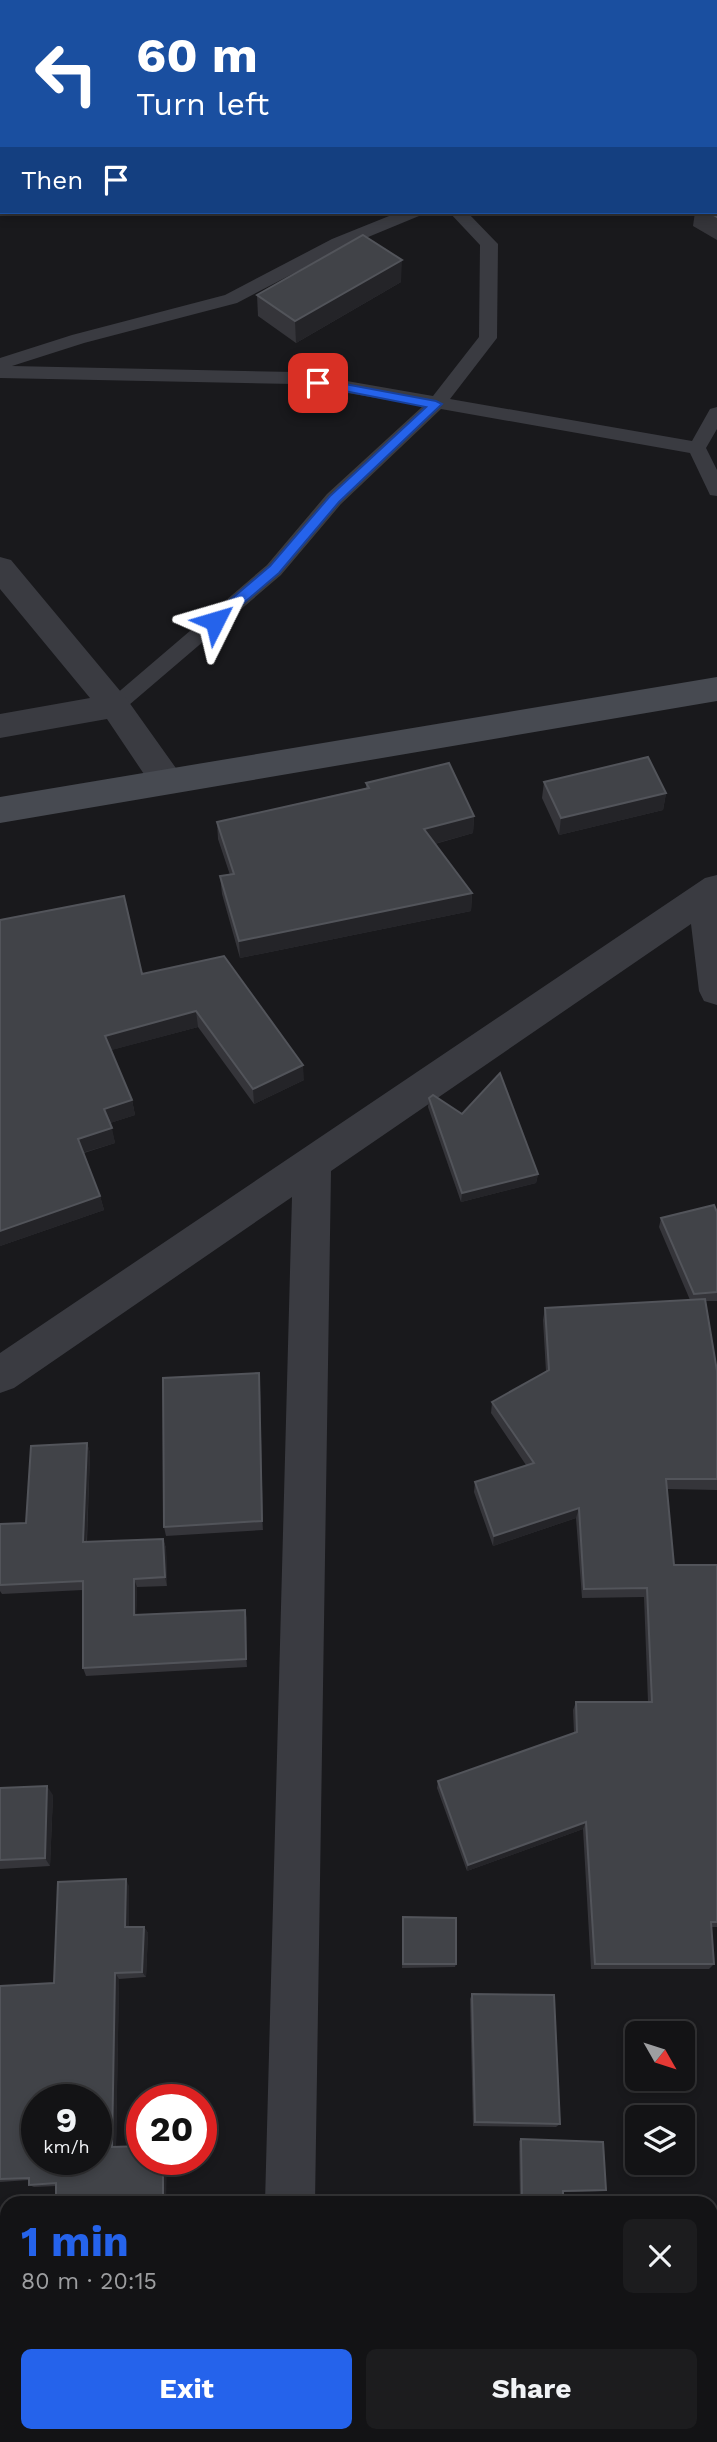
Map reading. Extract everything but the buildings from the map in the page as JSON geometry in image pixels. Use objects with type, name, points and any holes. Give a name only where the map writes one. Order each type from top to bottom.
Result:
[{"type":"main road","points":[[0,810],[166,779],[717,689]]},
{"type":"street","points":[[0,568],[115,706],[166,779]]},
{"type":"street","points":[[0,726],[115,706]]},
{"type":"street","points":[[711,892],[717,991]]},
{"type":"street","points":[[0,1375],[711,892]]},
{"type":"street","points":[[290,2196],[312,1161]]},
{"type":"lane","points":[[0,364],[78,339],[231,299],[338,243],[408,214]]},
{"type":"lane","points":[[115,706],[274,570],[334,499],[436,404],[488,338],[489,244],[460,214]]},
{"type":"lane","points":[[0,372],[295,379],[697,448]]},
{"type":"lane","points":[[697,448],[717,413]]},
{"type":"lane","points":[[697,448],[717,490]]},
{"type":"route","points":[[215,621],[274,570],[334,499],[436,404],[318,383]]}]
